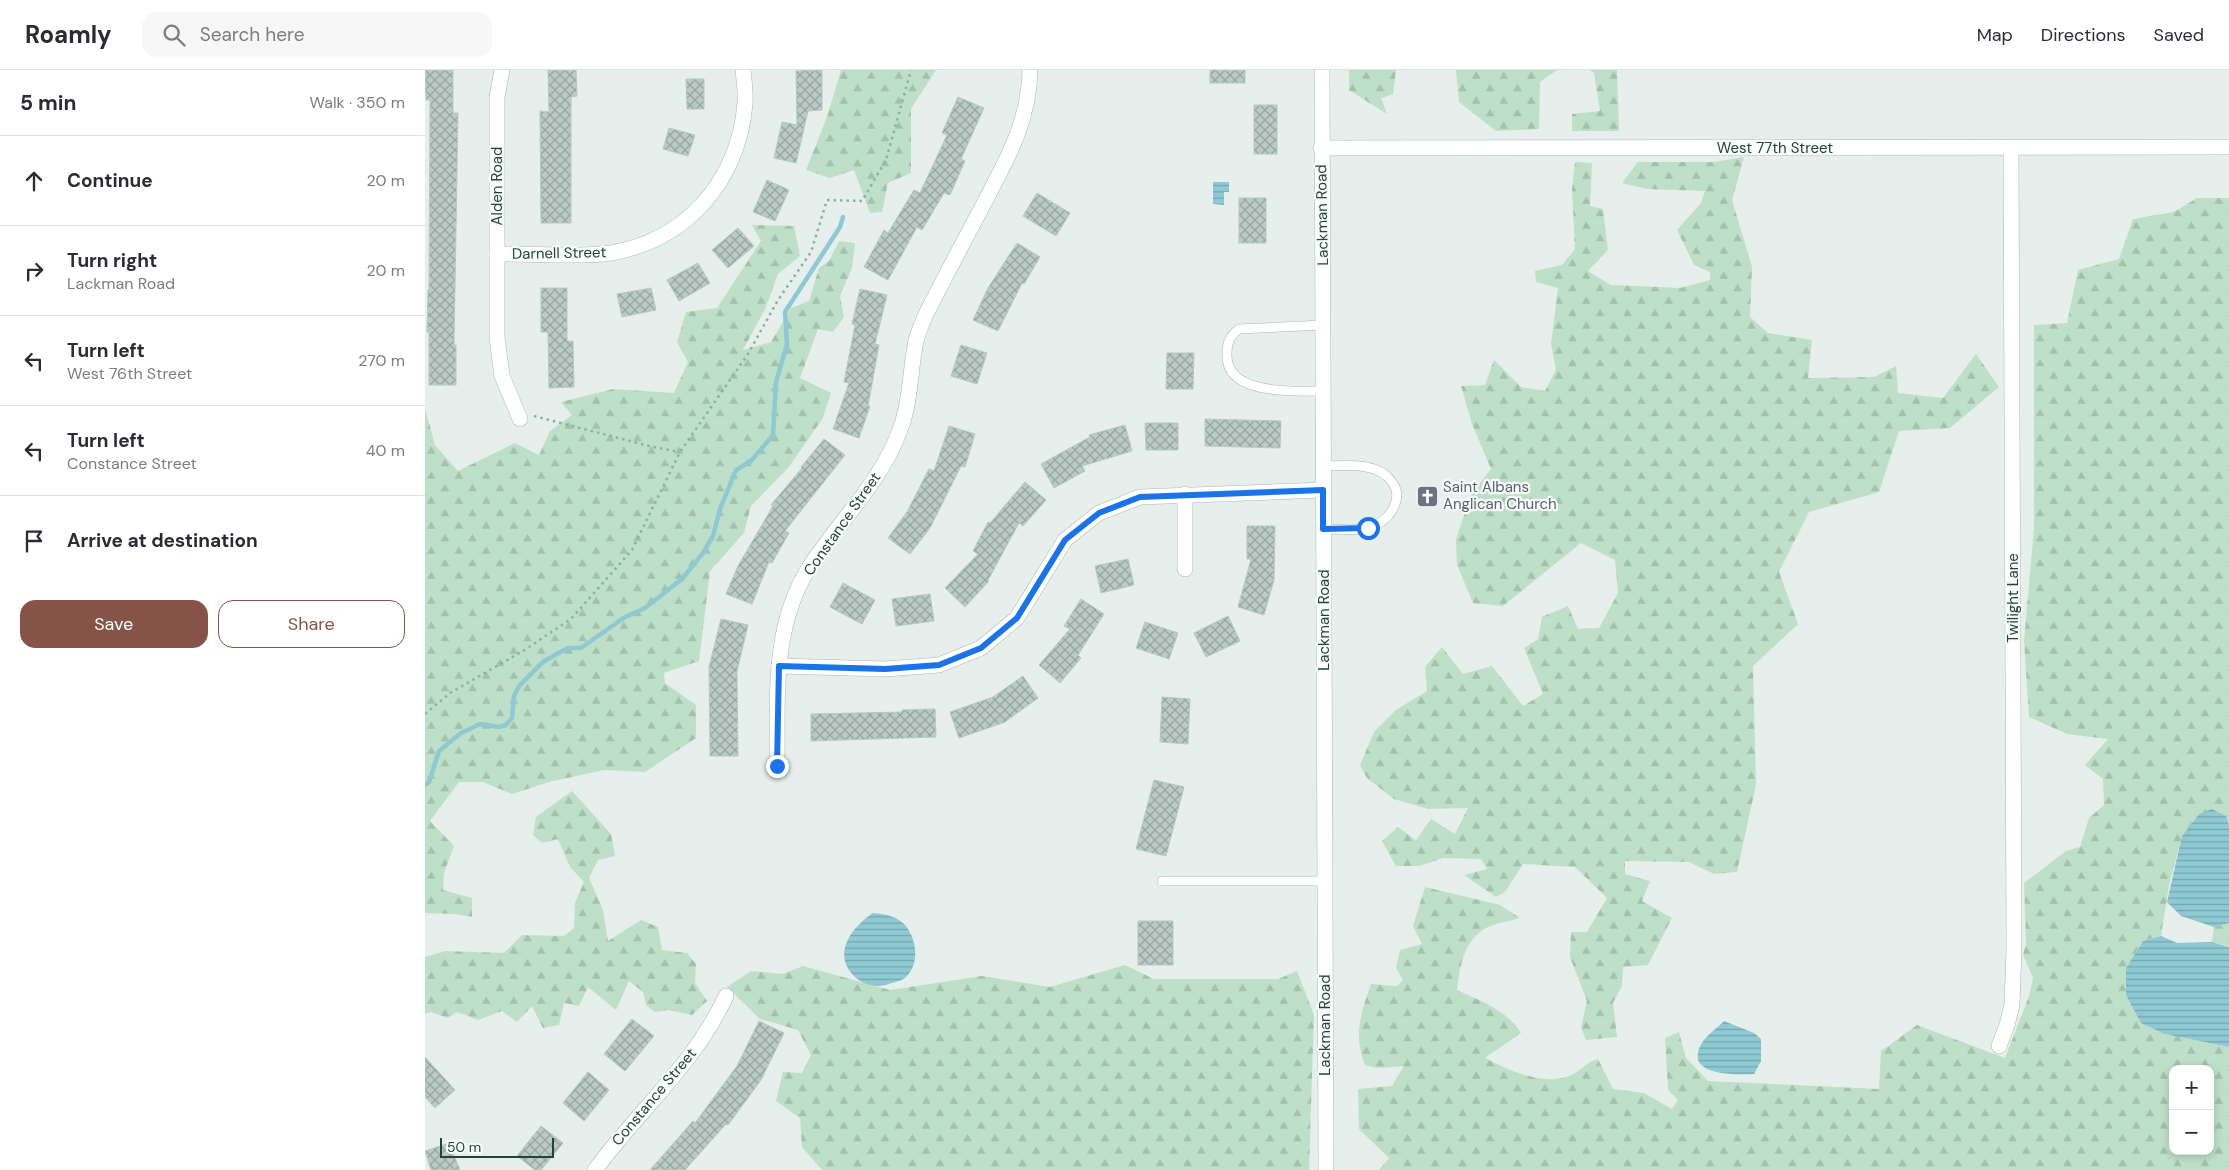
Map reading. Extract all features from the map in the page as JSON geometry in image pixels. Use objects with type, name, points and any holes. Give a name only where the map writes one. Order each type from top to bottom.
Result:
[{"type":"street","name":"Alden Road","points":[[502,70],[497,97],[497,337],[502,376],[520,419]]},
{"type":"street","name":"Darnell Street","points":[[497,254],[609,253],[643,245],[675,230],[710,197],[733,156],[746,102],[743,70]]},
{"type":"street","name":"Constance Street","points":[[777,766],[781,634],[797,589],[811,564],[863,497],[885,462],[902,427],[919,332],[925,316],[1010,156],[1021,127],[1029,94],[1030,70]]},
{"type":"street","name":"Lackman Road","points":[[1322,70],[1326,1170]]},
{"type":"street","name":"West 77th Street","points":[[1321,148],[2229,147]]},
{"type":"street","name":"Twilight Lane","points":[[1999,1046],[2012,1005],[2014,948],[2011,148]]},
{"type":"street","points":[[779,666],[885,669],[939,665],[981,648],[1017,618],[1065,540],[1099,513],[1140,497],[1323,490]]},
{"type":"street","points":[[1185,494],[1185,569]]},
{"type":"street","name":"Constance Street","points":[[595,1170],[610,1150],[688,1061],[717,1016],[726,996]]},
{"type":"lane","points":[[1323,391],[1270,389],[1248,385],[1233,374],[1226,362],[1229,336],[1239,329],[1324,325]]},
{"type":"lane","points":[[1323,466],[1361,466],[1374,469],[1390,479],[1397,491],[1397,498],[1389,516],[1375,526],[1359,529],[1323,529]]},
{"type":"lane","points":[[1161,881],[1325,881]]},
{"type":"path","points":[[425,714],[449,693],[523,651],[571,619],[632,550],[680,452],[748,354],[778,300],[811,252],[827,200],[862,200],[885,160],[911,70]]},
{"type":"path","points":[[520,419],[533,416],[653,447],[680,452]]},
{"type":"green space","points":[[841,70],[936,70],[911,109],[911,173],[888,183],[882,212],[870,213],[854,170],[830,178],[806,170],[827,117]]},
{"type":"green space","points":[[1349,70],[1396,70],[1393,94],[1381,98],[1387,114],[1349,90]]},
{"type":"green space","points":[[1456,70],[1557,70],[1540,82],[1539,129],[1496,131],[1459,102]]},
{"type":"green space","points":[[1590,70],[1617,70],[1619,131],[1572,131],[1572,114],[1600,111],[1594,73]]},
{"type":"green space","points":[[1744,157],[1732,200],[1752,267],[1750,317],[1768,333],[1812,340],[1808,378],[1874,377],[1896,366],[1898,393],[1943,398],[1976,354],[1999,387],[1950,428],[1899,431],[1879,492],[1809,512],[1779,572],[1798,624],[1753,666],[1756,785],[1737,872],[1714,874],[1689,862],[1625,861],[1625,874],[1650,881],[1642,901],[1672,918],[1648,965],[1623,967],[1622,986],[1613,1003],[1617,1037],[1586,1040],[1581,1027],[1587,1001],[1570,957],[1571,932],[1587,932],[1607,898],[1575,867],[1523,864],[1505,892],[1496,897],[1464,875],[1487,869],[1481,859],[1443,858],[1419,866],[1396,866],[1382,841],[1398,827],[1416,840],[1431,819],[1455,834],[1468,808],[1428,809],[1394,799],[1367,778],[1360,765],[1374,732],[1396,710],[1427,691],[1425,667],[1442,647],[1463,674],[1492,666],[1523,706],[1543,694],[1524,648],[1538,639],[1542,617],[1568,606],[1578,629],[1599,628],[1618,593],[1615,560],[1581,543],[1503,606],[1473,603],[1457,565],[1456,539],[1471,495],[1491,469],[1472,424],[1461,386],[1485,385],[1494,360],[1521,387],[1545,391],[1556,370],[1551,344],[1558,288],[1536,282],[1535,271],[1562,265],[1575,249],[1572,190],[1575,162],[1592,163],[1590,206],[1603,209],[1608,250],[1588,271],[1611,285],[1680,288],[1710,280],[1710,272],[1694,265],[1677,230],[1701,203],[1705,191],[1647,189],[1622,183],[1638,162],[1714,162]]},
{"type":"green space","points":[[2197,198],[2229,198],[2229,826],[2226,816],[2199,814],[2182,836],[2169,885],[2161,936],[2143,941],[2126,968],[2165,1034],[2229,1047],[2229,1170],[1379,1170],[1389,1158],[1359,1129],[1358,1089],[1392,1086],[1404,1066],[1377,1068],[1365,1065],[1359,1044],[1360,1024],[1371,984],[1397,986],[1403,980],[1396,968],[1400,950],[1422,944],[1413,926],[1425,887],[1500,905],[1520,918],[1498,923],[1478,933],[1464,955],[1457,990],[1501,1012],[1521,1033],[1485,1058],[1518,1073],[1541,1079],[1553,1079],[1575,1073],[1598,1059],[1613,1089],[1644,1093],[1672,1109],[1678,1100],[1668,1090],[1665,1038],[1679,1032],[1686,1058],[1708,1081],[1879,1089],[1881,1051],[1917,1025],[2005,1058],[2029,996],[2033,978],[2023,955],[2026,943],[2024,883],[2066,851],[2080,847],[2089,818],[2104,805],[2103,779],[2085,765],[2108,739],[2067,734],[2029,717],[2024,641],[2034,528],[2034,325],[2067,323],[2078,270],[2119,259],[2133,219],[2174,212]]},
{"type":"green space","points":[[752,225],[794,226],[800,256],[778,274],[765,309],[743,350],[771,342],[791,308],[809,301],[819,268],[829,261],[839,241],[855,243],[852,268],[840,296],[844,317],[833,332],[818,329],[800,378],[831,393],[823,418],[788,468],[751,506],[744,533],[710,571],[699,661],[664,673],[665,683],[696,705],[696,738],[645,772],[604,770],[549,782],[512,794],[483,782],[459,782],[430,821],[454,846],[444,873],[443,890],[472,898],[472,917],[425,913],[425,408],[435,445],[458,471],[515,443],[539,455],[550,431],[572,415],[561,402],[613,389],[674,393],[688,362],[677,342],[686,312],[717,308],[761,241]]},
{"type":"green space","points":[[572,791],[611,834],[615,856],[598,860],[589,878],[603,910],[608,941],[641,920],[658,927],[662,950],[687,953],[696,964],[695,983],[707,1001],[692,1015],[668,1010],[655,1012],[646,1005],[643,992],[629,981],[616,1010],[588,987],[579,1006],[564,1003],[559,1025],[543,1028],[532,1006],[517,1022],[502,1011],[478,1020],[457,1012],[448,1018],[431,1012],[425,1014],[425,957],[445,951],[504,953],[522,935],[564,936],[574,928],[575,903],[584,882],[570,867],[558,839],[542,843],[533,835],[536,817]]},
{"type":"green space","points":[[2229,923],[2229,946],[2212,942],[2214,927]]},
{"type":"green space","points":[[1125,965],[1154,979],[1278,979],[1297,971],[1314,1015],[1309,1170],[822,1170],[802,1147],[800,1118],[776,1101],[783,1072],[802,1073],[811,1055],[798,1030],[760,1019],[727,987],[751,971],[783,974],[803,966],[890,990],[982,976],[1050,987]]},
{"type":"water","points":[[1213,182],[1229,182],[1229,192],[1224,192],[1224,205],[1213,204]]},
{"type":"water","points":[[2212,809],[2226,816],[2229,826],[2229,923],[2214,927],[2181,916],[2167,902],[2182,836],[2199,814]]},
{"type":"water","points":[[873,913],[890,916],[902,922],[912,937],[915,951],[913,965],[906,977],[902,980],[877,986],[865,984],[850,971],[844,953],[850,935]]},
{"type":"water","points":[[2161,936],[2177,943],[2212,942],[2229,947],[2229,1047],[2165,1034],[2141,1023],[2126,995],[2126,968],[2143,941]]},
{"type":"water","points":[[1724,1021],[1754,1033],[1761,1039],[1761,1061],[1754,1074],[1714,1071],[1705,1068],[1699,1062],[1698,1054],[1702,1043]]},
{"type":"building","points":[[425,70],[453,70],[453,113],[458,113],[454,345],[456,345],[456,385],[429,385],[429,332],[427,332],[430,100],[426,100]]},
{"type":"building","points":[[548,70],[576,70],[577,96],[571,97],[571,223],[541,223],[540,111],[549,112]]},
{"type":"building","points":[[822,70],[822,110],[808,111],[796,163],[774,158],[782,122],[797,125],[796,71]]},
{"type":"building","points":[[1210,70],[1245,70],[1245,83],[1210,83]]},
{"type":"building","points":[[686,79],[704,79],[704,109],[687,109]]},
{"type":"building","points":[[958,97],[984,108],[961,159],[965,161],[950,195],[944,193],[922,230],[917,227],[888,280],[864,267],[884,230],[888,233],[914,190],[920,193],[947,135],[942,133]]},
{"type":"building","points":[[1254,105],[1277,105],[1277,154],[1254,154]]},
{"type":"building","points":[[669,128],[695,135],[688,156],[663,149]]},
{"type":"building","points":[[767,180],[789,190],[775,221],[753,212]]},
{"type":"building","points":[[1037,193],[1070,213],[1056,236],[1023,216]]},
{"type":"building","points":[[1239,198],[1266,198],[1266,243],[1239,243]]},
{"type":"building","points":[[738,228],[754,246],[728,268],[712,250]]},
{"type":"building","points":[[1017,243],[1040,257],[1024,284],[1022,283],[998,331],[973,320],[988,288]]},
{"type":"building","points":[[698,263],[710,283],[679,301],[667,280]]},
{"type":"building","points":[[541,288],[567,288],[567,341],[573,341],[574,387],[549,388],[548,332],[541,332]]},
{"type":"building","points":[[651,288],[656,310],[622,317],[617,294]]},
{"type":"building","points":[[860,289],[887,295],[875,344],[879,345],[868,406],[870,406],[859,438],[833,429],[849,383],[844,382],[855,325],[852,324]]},
{"type":"building","points":[[961,345],[987,353],[977,384],[951,376]]},
{"type":"building","points":[[1167,353],[1194,353],[1193,389],[1166,389]]},
{"type":"building","points":[[1205,419],[1281,421],[1280,448],[1205,446]]},
{"type":"building","points":[[1145,423],[1178,423],[1178,450],[1146,450]]},
{"type":"building","points":[[1125,425],[1132,451],[1082,466],[1085,471],[1054,488],[1041,464],[1090,437],[1089,435]]},
{"type":"building","points":[[949,426],[975,434],[965,467],[961,466],[930,528],[910,554],[888,538],[907,512],[929,469],[934,471]]},
{"type":"building","points":[[824,439],[845,455],[785,531],[789,533],[772,563],[769,562],[752,604],[726,594],[738,566],[773,506],[771,505]]},
{"type":"building","points":[[1025,482],[1046,500],[1023,526],[1019,523],[989,581],[965,607],[945,588],[978,554],[973,551],[988,522],[990,523]]},
{"type":"building","points":[[1247,526],[1275,526],[1274,580],[1264,615],[1238,607],[1251,559],[1247,559]]},
{"type":"building","points":[[1128,559],[1134,585],[1101,593],[1095,566]]},
{"type":"building","points":[[843,583],[875,600],[862,624],[830,607]]},
{"type":"building","points":[[930,594],[934,621],[896,626],[892,599]]},
{"type":"building","points":[[1081,599],[1104,614],[1078,655],[1081,658],[1060,683],[1039,665],[1070,629],[1064,626]]},
{"type":"building","points":[[1228,616],[1240,641],[1206,657],[1194,633]]},
{"type":"building","points":[[721,619],[748,625],[737,671],[738,756],[710,756],[709,667]]},
{"type":"building","points":[[1145,622],[1178,633],[1169,659],[1136,648]]},
{"type":"building","points":[[1023,676],[1038,698],[1005,722],[959,738],[950,712],[993,697]]},
{"type":"building","points":[[1162,697],[1190,699],[1188,744],[1160,742]]},
{"type":"building","points":[[935,709],[936,737],[811,741],[811,714],[902,712],[902,710]]},
{"type":"building","points":[[1154,780],[1184,787],[1166,856],[1136,849]]},
{"type":"building","points":[[1138,921],[1173,921],[1173,965],[1138,965]]},
{"type":"building","points":[[632,1019],[654,1036],[625,1071],[604,1054]]},
{"type":"building","points":[[759,1021],[784,1033],[761,1080],[728,1125],[726,1124],[685,1170],[650,1170],[693,1121],[695,1123],[737,1066]]},
{"type":"building","points":[[425,1057],[455,1090],[435,1108],[425,1097]]},
{"type":"building","points":[[588,1072],[609,1090],[584,1121],[563,1103]]},
{"type":"building","points":[[541,1126],[563,1143],[541,1170],[535,1170],[517,1156]]},
{"type":"building","points":[[449,1143],[460,1170],[431,1170],[425,1151]]},
{"type":"waterway","points":[[425,785],[429,782],[439,751],[461,733],[480,724],[499,727],[506,725],[512,718],[514,696],[519,686],[544,661],[568,648],[581,648],[625,617],[645,608],[682,579],[703,553],[713,536],[720,509],[736,470],[751,461],[773,435],[776,382],[787,344],[785,312],[840,227],[843,217]]},
{"type":"place","name":"Saint Albans Anglican Church","points":[[1427,496]]},
{"type":"route","points":[[777,766],[779,666],[885,669],[939,665],[981,648],[1017,618],[1065,540],[1099,513],[1140,497],[1323,490],[1323,529],[1368,528]]}]
